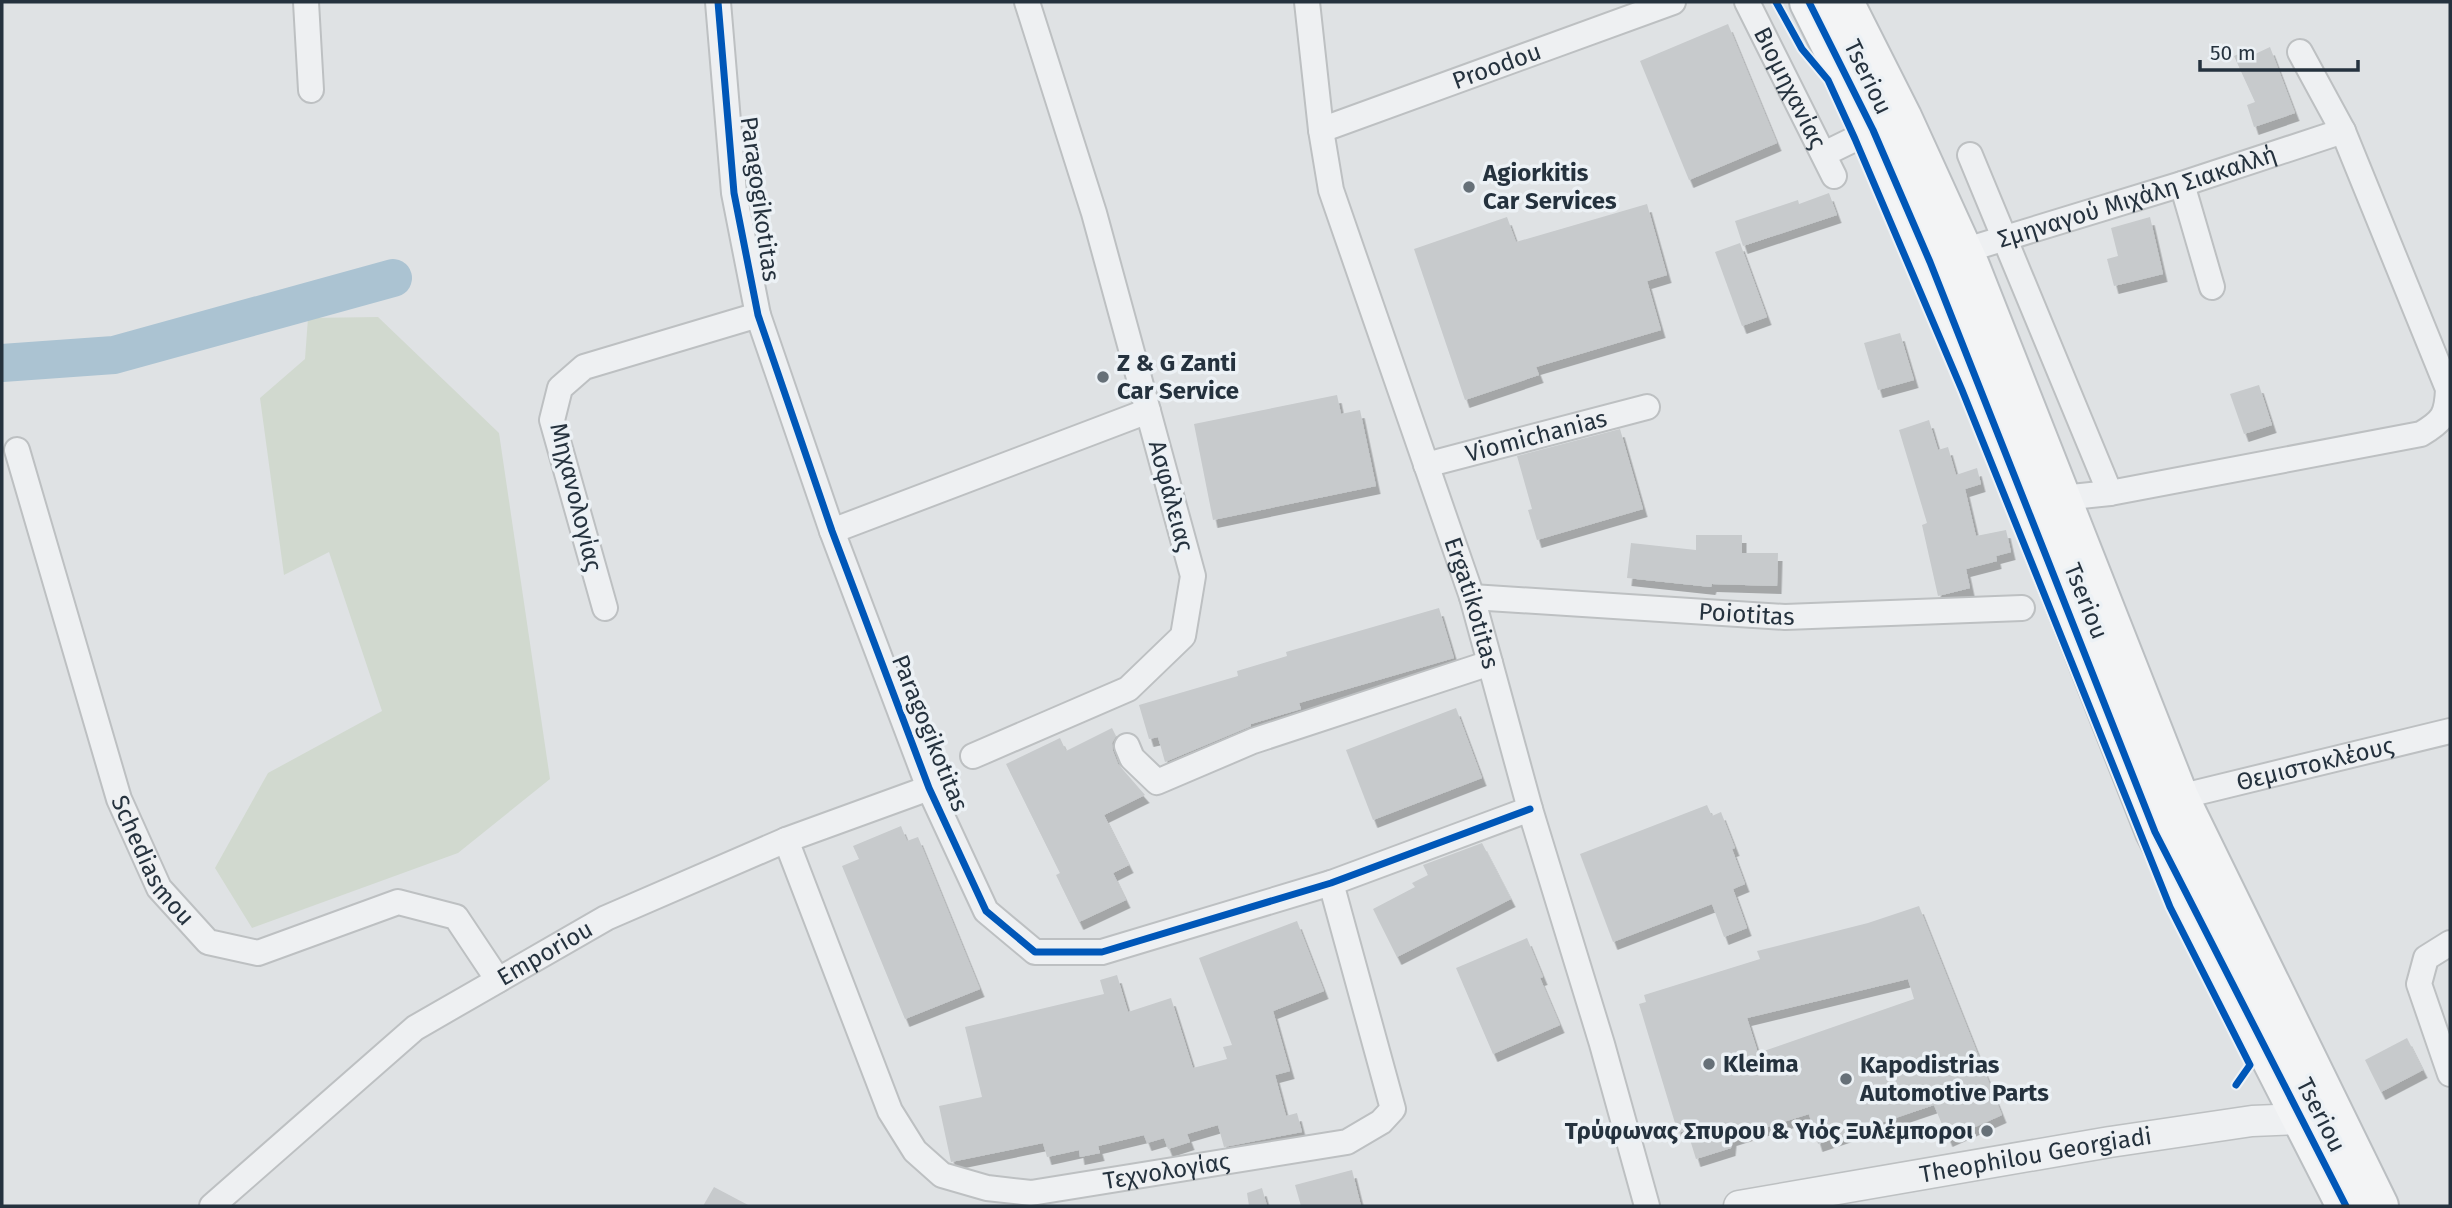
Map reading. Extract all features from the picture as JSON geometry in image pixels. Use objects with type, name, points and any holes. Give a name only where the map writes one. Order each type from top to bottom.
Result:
[{"type":"main road","name":"Tseriou","points":[[1809,2],[1873,130],[1947,256],[2062,498],[2179,797],[2317,1116],[2346,1206]]},
{"type":"main road","name":"Tseriou","points":[[1844,2],[1902,117],[1947,256],[2155,832],[2317,1116],[2379,1206]]},
{"type":"street","points":[[306,2],[311,90]]},
{"type":"street","name":"Paragogikotitas","points":[[718,2],[734,193],[758,315],[832,531],[929,788],[986,911],[1035,952],[1102,952],[1331,883],[1530,809]]},
{"type":"street","name":"Ασφάλειας","points":[[973,756],[1128,689],[1183,636],[1193,576],[1094,213],[1027,2]]},
{"type":"street","name":"Ergatikotitas","points":[[1307,2],[1321,130],[1331,190],[1472,597],[1530,809],[1602,1044],[1647,1206]]},
{"type":"street","name":"Proodou","points":[[1321,130],[1673,2]]},
{"type":"street","name":"Βιομηχανίας","points":[[1747,2],[1829,165],[1873,130]]},
{"type":"street","points":[[2062,498],[2110,493],[2421,434],[2437,424],[2448,409],[2448,389],[2343,131],[2301,52]]},
{"type":"street","name":"Σμηναγού Μιχάλη Σιακαλλή","points":[[1947,256],[2005,240],[2343,131]]},
{"type":"street","points":[[1970,155],[2110,493]]},
{"type":"street","points":[[2182,184],[2212,287]]},
{"type":"street","name":"Μηχανολογίας","points":[[605,608],[552,420],[560,388],[584,367],[758,315]]},
{"type":"street","name":"Viomichanias","points":[[1426,465],[1647,407]]},
{"type":"street","points":[[832,531],[1148,411]]},
{"type":"street","name":"Schediasmou","points":[[17,450],[119,799],[159,888],[208,942],[258,953],[398,902],[456,917],[498,980]]},
{"type":"street","name":"Poiotitas","points":[[1472,597],[1784,617],[2022,608]]},
{"type":"street","points":[[1127,746],[1132,758],[1157,782],[1253,741],[1490,663]]},
{"type":"street","name":"Θεμιστοκλέους","points":[[2179,797],[2450,730]]},
{"type":"street","name":"Emporiou","points":[[212,1206],[415,1028],[606,918],[786,841],[929,788]]},
{"type":"street","name":"Τεχνολογίας","points":[[786,841],[890,1111],[915,1151],[942,1175],[1031,1200],[1347,1142],[1381,1122],[1393,1108],[1331,883]]},
{"type":"street","points":[[2450,943],[2426,958],[2419,984],[2450,1074]]},
{"type":"street","name":"Theophilou Georgiadi","points":[[1739,1206],[2110,1142],[2252,1121],[2317,1116]]},
{"type":"shaded area","points":[[378,317],[499,433],[550,779],[458,853],[252,928],[215,868],[268,773],[382,711],[329,552],[284,575],[260,398],[305,359],[308,318]]},
{"type":"building","points":[[1728,24],[1777,143],[1689,180],[1640,61]]},
{"type":"building","points":[[2270,47],[2295,113],[2254,127],[2247,105],[2255,102],[2234,56],[2250,49],[2253,55]]},
{"type":"building","points":[[1829,193],[1837,215],[1743,246],[1735,221],[1798,200],[1799,204]]},
{"type":"building","points":[[1647,204],[1667,275],[1647,281],[1661,330],[1536,367],[1539,375],[1465,400],[1414,249],[1507,217],[1516,242]]},
{"type":"building","points":[[2150,217],[2163,274],[2114,286],[2107,259],[2118,256],[2111,228]]},
{"type":"building","points":[[1740,243],[1767,317],[1742,326],[1715,252]]},
{"type":"building","points":[[1900,333],[1914,380],[1878,390],[1864,343]]},
{"type":"building","points":[[2259,385],[2272,425],[2244,434],[2230,394]]},
{"type":"building","points":[[1337,395],[1341,414],[1360,410],[1376,486],[1213,520],[1194,424]]},
{"type":"building","points":[[1929,420],[1938,450],[1948,447],[1956,475],[1977,468],[1981,484],[1965,489],[1976,536],[2006,530],[2011,552],[1996,556],[1997,561],[1966,569],[1970,588],[1938,596],[1922,525],[1927,523],[1899,430]]},
{"type":"building","points":[[1620,429],[1643,509],[1537,540],[1528,510],[1532,509],[1517,456]]},
{"type":"building","points":[[1696,535],[1742,535],[1742,553],[1778,553],[1777,586],[1712,584],[1711,587],[1627,578],[1631,543],[1696,550]]},
{"type":"building","points":[[1439,608],[1454,658],[1299,703],[1301,709],[1251,724],[1165,762],[1158,737],[1149,739],[1139,705],[1238,676],[1237,671],[1287,656],[1286,652]]},
{"type":"building","points":[[1456,708],[1482,778],[1373,820],[1346,750]]},
{"type":"building","points":[[1112,728],[1116,736],[1112,743],[1113,751],[1118,764],[1145,795],[1104,815],[1129,865],[1113,873],[1126,900],[1079,922],[1056,875],[1060,873],[1006,764],[1060,738],[1066,751]]},
{"type":"building","points":[[1707,805],[1712,816],[1721,812],[1735,848],[1732,849],[1745,884],[1733,889],[1747,928],[1724,937],[1712,904],[1613,942],[1580,854]]},
{"type":"building","points":[[901,826],[907,841],[918,837],[980,989],[905,1019],[842,866],[859,859],[853,846]]},
{"type":"building","points":[[1482,843],[1511,899],[1397,957],[1373,909],[1415,887],[1412,883],[1428,875],[1423,865]]},
{"type":"building","points":[[1919,906],[2002,1115],[1948,1139],[1934,1105],[1818,1144],[1809,1114],[1732,1138],[1731,1148],[1696,1159],[1687,1130],[1678,1133],[1639,1004],[1646,1002],[1644,995],[1760,959],[1757,951],[1868,923]],"holes":[[[1908,979],[1914,999],[1758,1053],[1747,1018]]]},
{"type":"building","points":[[1297,921],[1324,991],[1273,1011],[1290,1071],[1275,1075],[1286,1116],[1297,1113],[1302,1132],[1224,1147],[1218,1125],[1187,1134],[1190,1142],[1168,1149],[1164,1138],[1147,1143],[1144,1135],[1098,1146],[1100,1153],[1080,1157],[1079,1150],[1047,1157],[1043,1143],[951,1162],[939,1106],[982,1097],[965,1027],[1104,994],[1100,980],[1117,975],[1128,1012],[1171,998],[1193,1068],[1227,1059],[1223,1047],[1232,1045],[1199,958]]},
{"type":"building","points":[[1527,938],[1560,1025],[1493,1054],[1456,968]]},
{"type":"building","points":[[2407,1038],[2423,1070],[2381,1092],[2365,1060]]},
{"type":"building","points":[[1352,1170],[1361,1206],[1301,1206],[1295,1185]]},
{"type":"building","points":[[714,1187],[750,1206],[703,1206]]},
{"type":"building","points":[[1262,1188],[1267,1206],[1249,1206],[1247,1193]]},
{"type":"waterway","points":[[2,363],[114,355],[393,278]]},
{"type":"cycle path","points":[[718,2],[734,193],[758,315],[832,531],[929,788],[986,911],[1035,952],[1102,952],[1331,883],[1530,809]]},
{"type":"cycle path","points":[[1776,2],[1802,49],[1828,80],[1855,139],[1962,390],[2170,907],[2250,1065],[2236,1085]]},
{"type":"cycle path","points":[[1809,2],[1873,130],[1930,262],[2155,832],[2346,1206]]},
{"type":"place","name":"Agiorkitis Car Services","points":[[1469,187]]},
{"type":"place","name":"Z & G Zanti Car Service","points":[[1103,377]]},
{"type":"place","name":"Kleima","points":[[1709,1064]]},
{"type":"place","name":"Kapodistrias Automotive Parts","points":[[1846,1079]]},
{"type":"place","name":"Τρύφωνας Σπυρου & Υιός Ξυλέμποροι","points":[[1987,1131]]}]
